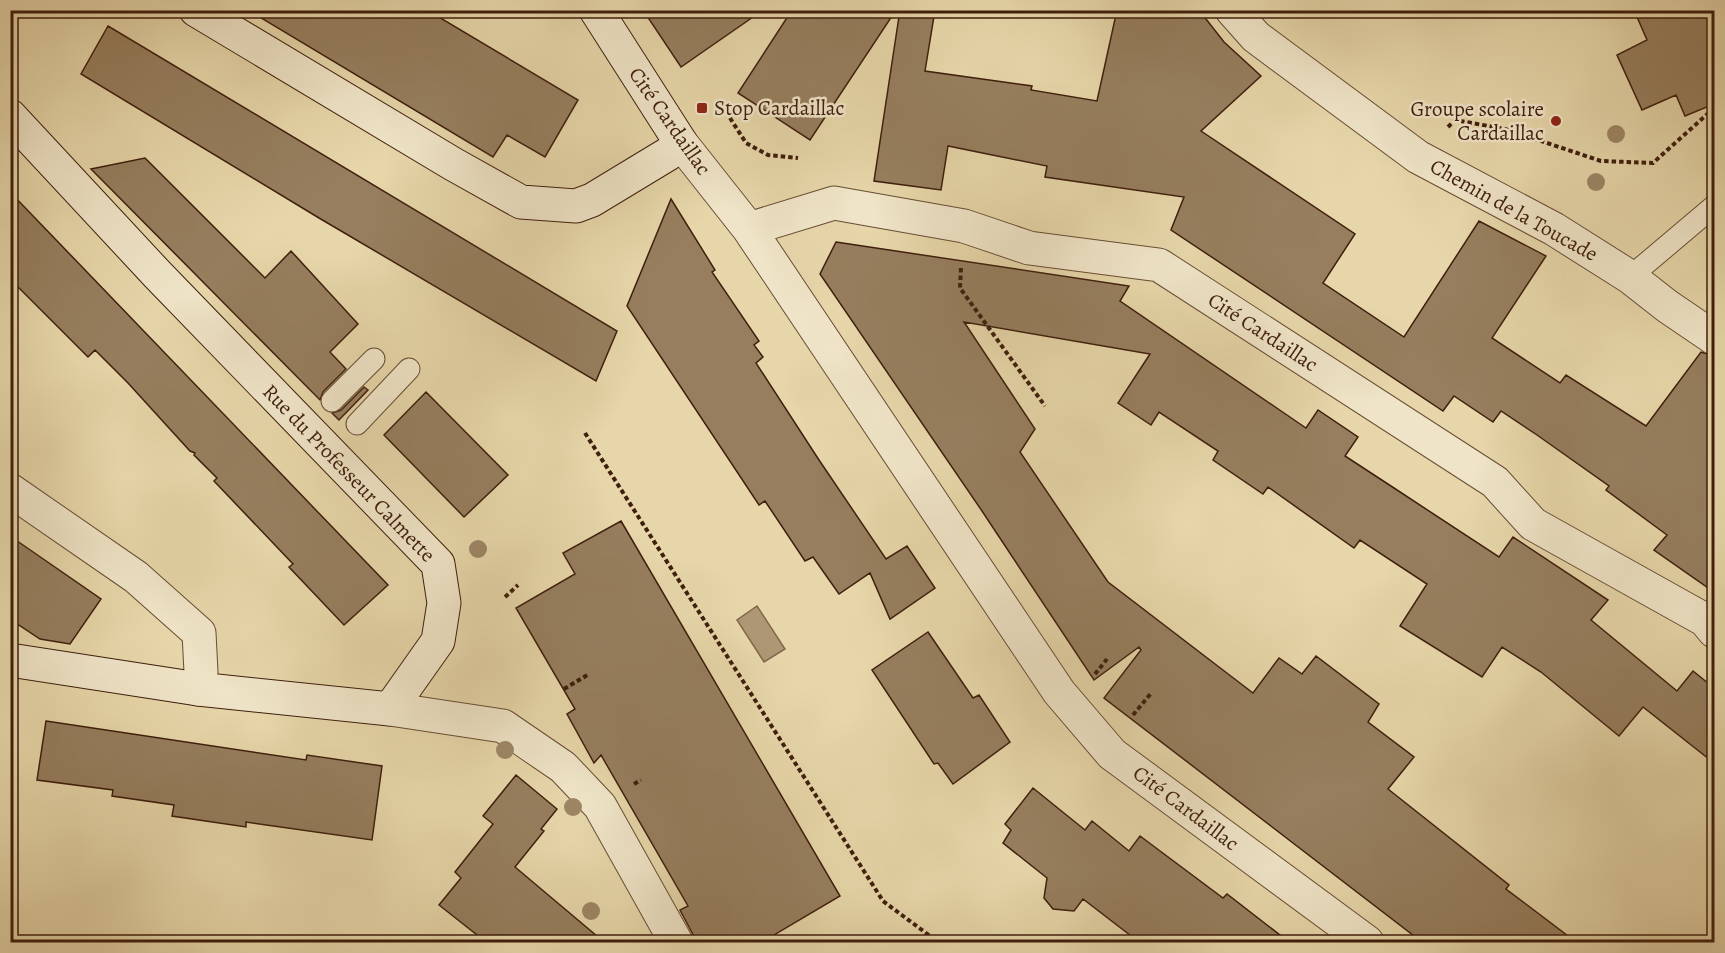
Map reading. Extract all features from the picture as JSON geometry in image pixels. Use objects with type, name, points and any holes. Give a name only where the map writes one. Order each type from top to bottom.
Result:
[{"type":"street","points":[[196,10],[453,164],[521,202],[576,206],[592,200],[668,154],[681,143]]},
{"type":"street","name":"Cité Cardaillac","points":[[596,10],[681,143],[749,229],[1059,692],[1112,754],[1367,942]]},
{"type":"street","name":"Chemin de la Toucade","points":[[1232,10],[1256,37],[1418,157],[1554,230],[1630,277],[1714,338]]},
{"type":"street","name":"Rue du Professeur Calmette","points":[[10,116],[157,274],[438,564],[444,603],[438,641],[390,710]]},
{"type":"street","name":"Cité Cardaillac","points":[[749,229],[834,202],[964,226],[1029,248],[1159,265],[1495,482],[1533,524],[1705,620],[1714,631]]},
{"type":"street","points":[[10,490],[136,577],[200,633],[201,672],[198,688]]},
{"type":"street","points":[[10,660],[198,688],[390,710],[502,726],[563,767],[600,806],[676,942]]},
{"type":"lane","points":[[1630,277],[1714,206]]},
{"type":"lane","points":[[332,401],[374,359]]},
{"type":"lane","points":[[357,424],[409,369]]},
{"type":"path","points":[[1418,157],[1455,120],[1505,129],[1601,161],[1653,163],[1714,108]]},
{"type":"path","points":[[730,118],[746,143],[756,149],[768,155],[798,158]]},
{"type":"path","points":[[752,156],[756,149]]},
{"type":"path","points":[[964,226],[960,288],[1045,406]]},
{"type":"path","points":[[585,433],[883,901],[938,942]]},
{"type":"path","points":[[505,597],[518,585]]},
{"type":"path","points":[[1093,677],[1107,659]]},
{"type":"path","points":[[564,689],[589,674]]},
{"type":"path","points":[[1130,718],[1152,692]]},
{"type":"path","points":[[905,942],[930,937]]},
{"type":"shaded area","points":[[757,606],[785,649],[764,662],[737,620]]},
{"type":"building","points":[[248,10],[427,10],[578,100],[545,157],[507,135],[493,157]]},
{"type":"building","points":[[643,10],[763,10],[681,67]]},
{"type":"building","points":[[792,10],[896,10],[810,140],[738,93]]},
{"type":"building","points":[[900,10],[935,10],[925,71],[1032,86],[1031,90],[1097,101],[1117,10],[1199,10],[1224,42],[1261,76],[1201,131],[1355,234],[1323,283],[1404,337],[1479,221],[1546,256],[1492,338],[1560,383],[1566,375],[1646,426],[1701,352],[1714,356],[1714,592],[1654,550],[1667,535],[1606,490],[1609,486],[1501,411],[1493,422],[1454,396],[1443,411],[1171,230],[1184,197],[1045,177],[1047,166],[948,146],[941,190],[874,181]]},
{"type":"building","points":[[1634,10],[1714,10],[1714,104],[1685,116],[1676,95],[1642,110],[1617,55],[1647,40]]},
{"type":"building","points":[[108,26],[617,331],[596,381],[319,218],[81,74]]},
{"type":"building","points":[[145,158],[265,278],[291,251],[358,324],[330,352],[346,369],[323,392],[320,400],[91,169]]},
{"type":"building","points":[[10,192],[388,585],[344,625],[289,567],[293,564],[214,481],[217,478],[194,455],[195,453],[190,451],[128,383],[95,350],[88,357],[10,279]]},
{"type":"building","points":[[671,199],[715,270],[712,272],[759,341],[754,345],[763,357],[756,363],[886,559],[907,546],[935,588],[890,619],[870,573],[839,594],[813,557],[805,561],[765,501],[759,505],[627,306]]},
{"type":"building","points":[[836,242],[1129,286],[1120,301],[1306,428],[1318,410],[1358,437],[1345,456],[1499,557],[1513,537],[1608,600],[1591,620],[1677,691],[1693,671],[1714,688],[1714,763],[1643,707],[1619,736],[1541,672],[1502,647],[1482,677],[1400,626],[1427,584],[1360,540],[1354,548],[1268,487],[1263,494],[1213,460],[1218,451],[1159,412],[1151,425],[1118,403],[1150,354],[964,322],[1035,429],[1020,452],[1108,582],[1253,693],[1279,658],[1302,674],[1316,656],[1379,704],[1368,722],[1414,757],[1388,789],[1509,885],[1506,889],[1576,942],[1422,942],[1104,698],[1141,650],[1139,647],[1094,680],[820,274]]},
{"type":"building","points":[[364,387],[368,390],[339,420],[332,413],[341,410]]},
{"type":"building","points":[[426,392],[508,475],[464,517],[384,435]]},
{"type":"building","points":[[621,521],[840,896],[762,942],[697,942],[680,910],[688,906],[601,755],[594,763],[567,714],[575,709],[516,608],[575,574],[563,553]]},
{"type":"building","points":[[10,536],[101,599],[70,644],[40,639],[10,619]]},
{"type":"building","points":[[928,632],[973,698],[979,695],[1010,742],[953,784],[938,763],[934,764],[872,670]]},
{"type":"building","points":[[46,721],[306,760],[307,755],[382,766],[372,840],[246,822],[246,827],[172,816],[174,805],[112,796],[113,790],[37,780]]},
{"type":"building","points":[[516,775],[557,809],[541,829],[544,831],[515,867],[604,942],[486,942],[439,905],[461,878],[455,872],[493,824],[483,816]]},
{"type":"building","points":[[1033,788],[1085,830],[1092,821],[1129,851],[1140,836],[1223,898],[1227,894],[1289,942],[1139,942],[1083,899],[1074,911],[1053,909],[1044,898],[1047,878],[1003,843],[1011,830],[1005,824]]},
{"type":"place","name":"Stop Cardaillac","points":[[702,108]]},
{"type":"place","name":"Groupe scolaire Cardaillac","points":[[1556,121]]}]
